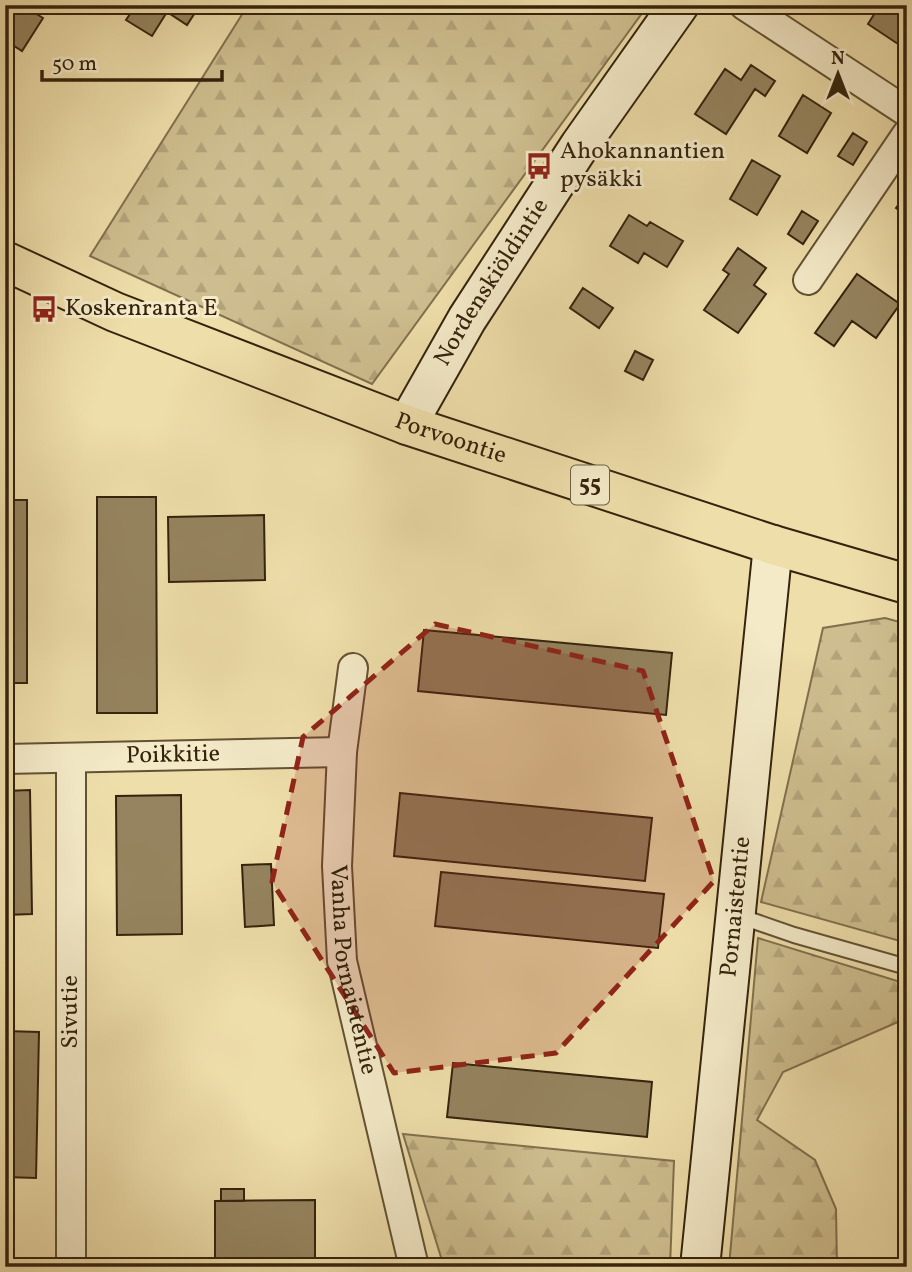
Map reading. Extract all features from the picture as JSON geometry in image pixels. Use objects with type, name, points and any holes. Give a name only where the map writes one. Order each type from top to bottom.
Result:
[{"type":"main road","name":"Porvoontie","points":[[5,261],[115,312],[407,425],[773,545],[907,584]]},
{"type":"street","name":"Nordenskiöldintie","points":[[407,425],[467,318],[580,145],[679,5]]},
{"type":"street","points":[[744,5],[907,112]]},
{"type":"street","points":[[808,281],[907,134]]},
{"type":"street","name":"Pornaistentie","points":[[700,1267],[773,545]]},
{"type":"street","name":"Vanha Pornaistentie","points":[[353,668],[342,752],[337,866],[342,961],[414,1267]]},
{"type":"street","name":"Poikkitie","points":[[5,759],[342,752]]},
{"type":"street","name":"Sivutie","points":[[71,758],[71,1267]]},
{"type":"lane","points":[[734,915],[907,967]]},
{"type":"highlighted area","points":[[435,624],[643,671],[714,881],[556,1053],[394,1073],[272,882],[303,737]]},
{"type":"green space","points":[[248,5],[648,5],[372,384],[90,256]]},
{"type":"green space","points":[[885,618],[907,624],[907,943],[761,902],[823,628]]},
{"type":"green space","points":[[758,938],[907,984],[907,1018],[783,1072],[757,1120],[815,1160],[836,1209],[837,1267],[729,1267]]},
{"type":"green space","points":[[403,1134],[674,1161],[670,1267],[444,1267]]},
{"type":"building","points":[[5,5],[22,5],[43,18],[22,51],[5,40]]},
{"type":"building","points":[[136,5],[200,5],[187,25],[167,12],[152,36],[126,20]]},
{"type":"building","points":[[880,5],[907,5],[907,50],[868,24]]},
{"type":"building","points":[[751,65],[775,81],[765,96],[755,89],[726,134],[695,114],[725,69],[741,80]]},
{"type":"building","points":[[803,95],[831,113],[807,153],[779,136]]},
{"type":"building","points":[[853,133],[867,142],[853,165],[838,156]]},
{"type":"building","points":[[752,160],[780,176],[757,215],[730,199]]},
{"type":"building","points":[[907,193],[907,216],[896,208]]},
{"type":"building","points":[[802,211],[818,221],[803,244],[788,234]]},
{"type":"building","points":[[629,215],[647,226],[650,222],[683,241],[667,267],[644,253],[638,263],[610,246]]},
{"type":"building","points":[[738,248],[766,268],[754,285],[766,294],[738,333],[704,310],[729,274],[723,270]]},
{"type":"building","points":[[857,274],[900,304],[876,338],[852,321],[834,346],[815,333]]},
{"type":"building","points":[[583,288],[613,308],[599,328],[570,308]]},
{"type":"building","points":[[635,351],[653,360],[643,380],[625,371]]},
{"type":"building","points":[[97,497],[156,497],[157,713],[97,713]]},
{"type":"building","points":[[5,500],[27,500],[27,683],[5,683]]},
{"type":"building","points":[[264,515],[265,580],[169,582],[168,517]]},
{"type":"building","points":[[424,630],[672,653],[666,715],[418,691]]},
{"type":"building","points":[[30,790],[32,914],[5,915],[5,791]]},
{"type":"building","points":[[400,793],[652,818],[645,881],[394,856]]},
{"type":"building","points":[[181,795],[182,934],[117,935],[116,796]]},
{"type":"building","points":[[271,864],[274,925],[245,927],[242,865]]},
{"type":"building","points":[[441,872],[664,894],[658,948],[435,926]]},
{"type":"building","points":[[5,1031],[39,1032],[36,1178],[5,1177]]},
{"type":"building","points":[[453,1063],[652,1082],[647,1137],[447,1117]]},
{"type":"building","points":[[221,1189],[244,1189],[244,1201],[221,1201]]},
{"type":"building","points":[[315,1200],[315,1267],[215,1267],[215,1201]]},
{"type":"place","name":"Ahokannantien pysäkki","points":[[539,166]]},
{"type":"place","name":"Koskenranta E","points":[[44,309]]}]
